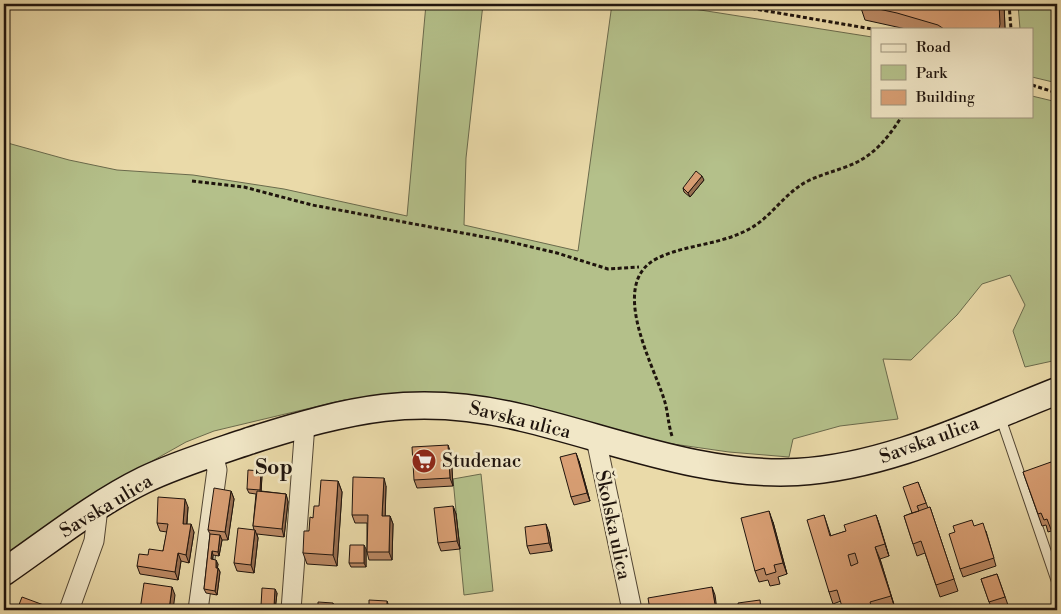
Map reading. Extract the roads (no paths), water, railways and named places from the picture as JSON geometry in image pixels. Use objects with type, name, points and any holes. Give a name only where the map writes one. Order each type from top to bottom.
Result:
[{"type":"main road","name":"Savska ulica","points":[[4,572],[98,508],[144,480],[213,453],[305,424],[362,409],[391,405],[459,405],[525,418],[596,439],[725,468],[794,472],[856,465],[930,441],[1057,391]]},
{"type":"street","points":[[291,610],[305,424]]},
{"type":"street","name":"Školska ulica","points":[[596,439],[632,610]]},
{"type":"street","points":[[198,610],[217,470],[213,453]]},
{"type":"street","points":[[69,610],[94,541],[98,508]]},
{"type":"lane","points":[[999,413],[1057,584]]},
{"type":"place","name":"Studenac","points":[[424,461]]},
{"type":"district","name":"Sop","points":[[274,468]]}]
